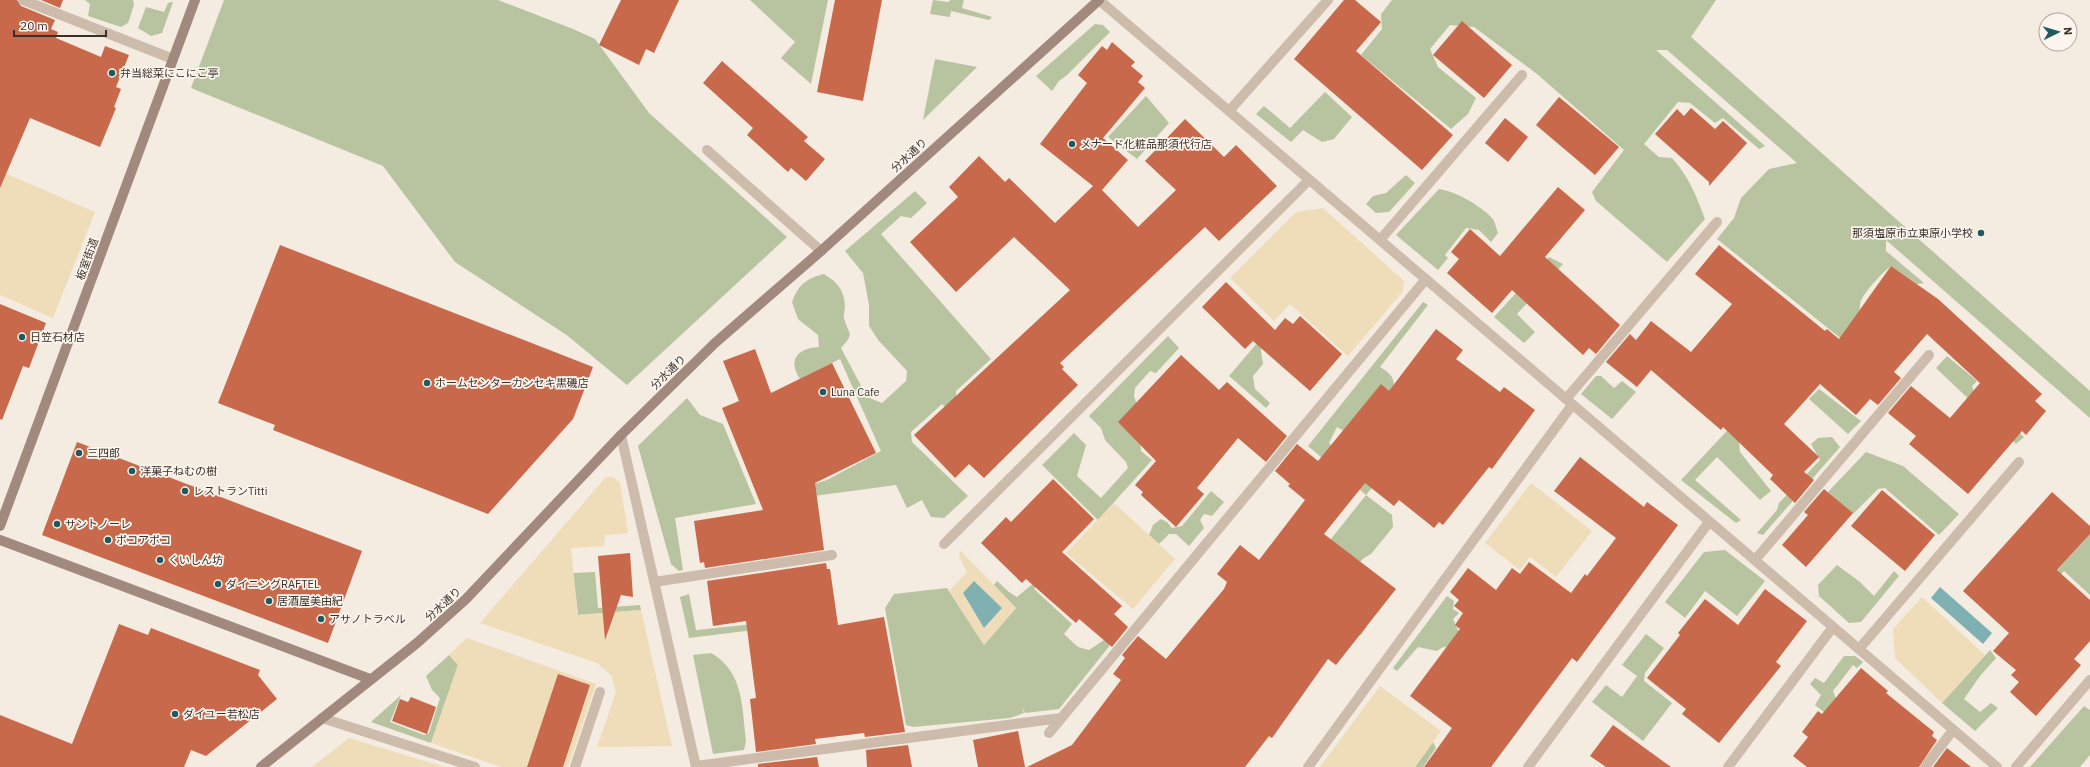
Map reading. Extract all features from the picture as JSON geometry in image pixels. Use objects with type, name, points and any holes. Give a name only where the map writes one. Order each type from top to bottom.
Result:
[{"type":"street","points":[[23,0],[173,59]]},
{"type":"street","name":"板室街道","points":[[0,526],[195,0]]},
{"type":"street","points":[[1099,0],[1997,767]]},
{"type":"street","name":"分水通り","points":[[261,767],[417,643],[466,599],[621,434],[715,343],[821,251],[1099,0]]},
{"type":"street","points":[[1229,111],[1328,0]]},
{"type":"street","points":[[1380,240],[1522,75]]},
{"type":"street","points":[[708,150],[821,251]]},
{"type":"street","points":[[944,544],[1309,180]]},
{"type":"street","points":[[1308,767],[1569,402],[1717,222]]},
{"type":"street","points":[[1049,733],[1426,279]]},
{"type":"street","points":[[1755,560],[1929,355]]},
{"type":"street","points":[[621,434],[696,766],[1061,718]]},
{"type":"street","points":[[1859,650],[2019,462]]},
{"type":"street","points":[[1528,767],[1709,522]]},
{"type":"street","points":[[0,540],[370,679]]},
{"type":"street","points":[[654,582],[832,555]]},
{"type":"street","points":[[1728,767],[1834,627]]},
{"type":"street","points":[[2016,767],[2090,680]]},
{"type":"street","points":[[575,767],[600,692]]},
{"type":"street","points":[[322,718],[475,767]]},
{"type":"street","points":[[1925,767],[1954,730]]},
{"type":"green space","points":[[85,0],[133,0],[134,5],[128,23],[121,27],[88,16],[90,4]]},
{"type":"green space","points":[[224,0],[498,0],[573,29],[595,39],[649,113],[787,237],[627,385],[568,336],[455,262],[383,166],[191,88]]},
{"type":"green space","points":[[750,0],[828,0],[811,84],[781,58],[795,42]]},
{"type":"green space","points":[[933,0],[949,2],[950,0],[964,0],[962,8],[992,17],[989,20],[951,11],[950,17],[930,14]]},
{"type":"green space","points":[[1392,0],[1716,0],[1691,37],[2090,391],[2090,418],[1886,240],[1886,251],[1924,283],[1917,284],[1891,266],[1866,292],[1861,301],[1860,314],[1862,331],[1870,362],[1717,239],[1734,218],[1741,198],[1769,169],[1797,163],[1667,50],[1656,50],[1765,146],[1759,149],[1723,118],[1715,123],[1690,103],[1678,102],[1644,144],[1659,157],[1672,158],[1678,165],[1692,187],[1705,219],[1667,262],[1596,201],[1592,192],[1624,150],[1537,74],[1474,27],[1450,25],[1430,49],[1438,67],[1476,98],[1468,114],[1451,129],[1361,55],[1382,29],[1381,14]]},
{"type":"green space","points":[[173,2],[162,33],[151,36],[138,28],[146,7],[164,12],[168,3]]},
{"type":"green space","points":[[1095,24],[1103,25],[1110,32],[1067,75],[1059,81],[1052,91],[1036,76]]},
{"type":"green space","points":[[935,59],[977,67],[923,120]]},
{"type":"green space","points":[[1325,92],[1352,117],[1334,139],[1322,142],[1303,130],[1291,142],[1256,114],[1264,106],[1290,128]]},
{"type":"green space","points":[[1146,96],[1169,123],[1137,159],[1108,137]]},
{"type":"green space","points":[[1406,175],[1415,183],[1389,212],[1376,213],[1366,204],[1373,196],[1386,193]]},
{"type":"green space","points":[[1439,189],[1467,199],[1480,208],[1493,219],[1498,233],[1491,242],[1479,230],[1466,228],[1445,255],[1448,258],[1438,270],[1396,235]]},
{"type":"green space","points":[[915,191],[927,203],[911,218],[901,216],[881,234],[991,359],[956,391],[956,399],[985,444],[942,404],[911,432],[912,442],[968,496],[944,518],[931,517],[922,500],[907,508],[896,485],[769,502],[770,498],[827,480],[881,451],[840,359],[800,379],[796,372],[795,366],[797,356],[805,350],[819,347],[818,335],[798,319],[792,302],[797,291],[808,280],[824,274],[836,283],[843,295],[845,306],[844,317],[850,333],[850,336],[841,348],[867,397],[882,403],[906,381],[907,371],[879,341],[869,326],[869,305],[863,273],[845,251]]},
{"type":"green space","points":[[1549,257],[1563,264],[1517,314],[1535,332],[1524,343],[1494,317]]},
{"type":"green space","points":[[1423,302],[1428,305],[1380,367],[1387,371],[1394,384],[1388,407],[1349,434],[1337,427],[1329,443],[1354,465],[1387,470],[1366,495],[1308,446]]},
{"type":"green space","points":[[1264,335],[1261,351],[1263,364],[1253,376],[1255,389],[1270,403],[1266,408],[1229,376]]},
{"type":"green space","points":[[1168,336],[1179,348],[1156,373],[1150,371],[1135,388],[1134,396],[1137,405],[1141,451],[1152,460],[1098,520],[1042,465],[1074,433],[1086,445],[1077,476],[1101,498],[1128,468],[1126,462],[1105,440],[1101,428],[1089,416]]},
{"type":"green space","points":[[1947,356],[1977,381],[1972,386],[1974,392],[2024,437],[2016,444],[1936,368]]},
{"type":"green space","points":[[1596,376],[1601,376],[1614,388],[1622,381],[1636,392],[1612,419],[1581,394]]},
{"type":"green space","points":[[1819,389],[1861,421],[1848,434],[1809,399]]},
{"type":"green space","points":[[687,398],[700,415],[723,424],[756,504],[675,518],[683,570],[679,571],[671,564],[638,446]]},
{"type":"green space","points":[[1752,404],[1739,442],[1740,452],[1771,491],[1760,500],[1717,457],[1695,480],[1741,520],[1736,523],[1681,480]]},
{"type":"green space","points":[[1832,437],[1840,447],[1763,535],[1757,533],[1777,510],[1779,503],[1820,460],[1811,444],[1818,438]]},
{"type":"green space","points":[[1866,452],[1903,466],[1959,514],[1939,535],[1885,488],[1878,489],[1853,514],[1828,492]]},
{"type":"green space","points":[[1211,491],[1224,502],[1212,516],[1204,514],[1200,520],[1204,528],[1189,546],[1176,534],[1169,534],[1159,544],[1149,535],[1153,525],[1161,519],[1167,522],[1172,528],[1182,526]]},
{"type":"green space","points":[[1366,495],[1392,515],[1393,527],[1371,554],[1364,558],[1351,571],[1339,604],[1367,626],[1361,635],[1355,636],[1300,578]]},
{"type":"green space","points":[[2090,534],[2090,595],[2064,571],[2031,608],[2026,605]]},
{"type":"green space","points":[[1725,550],[1765,581],[1737,616],[1705,591],[1685,618],[1665,602],[1704,552]]},
{"type":"green space","points":[[1837,565],[1860,582],[1874,596],[1894,571],[1899,576],[1861,622],[1849,623],[1819,596],[1818,585]]},
{"type":"green space","points":[[595,572],[598,608],[640,605],[641,610],[578,615],[573,573]]},
{"type":"green space","points":[[1041,577],[1044,578],[1034,589],[1072,624],[1064,634],[1078,647],[1089,650],[1104,640],[1111,644],[1059,709],[1025,713],[1022,707],[1024,713],[1010,718],[913,727],[906,725],[885,608],[894,594],[947,588],[984,645],[1016,608],[994,585],[997,581],[1017,597]]},
{"type":"green space","points":[[689,594],[696,630],[801,619],[802,624],[689,638],[680,597]]},
{"type":"green space","points":[[1447,596],[1454,601],[1453,609],[1459,613],[1453,619],[1458,630],[1484,652],[1453,646],[1442,648],[1437,651],[1418,647],[1397,671],[1393,668]]},
{"type":"green space","points":[[1646,634],[1664,648],[1645,673],[1644,681],[1672,703],[1643,741],[1592,702],[1606,685],[1622,697],[1637,676],[1622,665]]},
{"type":"green space","points":[[1990,650],[1996,658],[1980,676],[1964,699],[1980,712],[1991,703],[1998,708],[1975,731],[1942,703]]},
{"type":"green space","points":[[711,653],[722,661],[736,680],[742,703],[746,741],[744,750],[713,754],[693,655]]},
{"type":"green space","points":[[449,655],[458,665],[431,743],[371,722],[401,695],[390,722],[424,735],[429,733],[440,698],[432,690],[426,676]]},
{"type":"green space","points":[[1844,656],[1855,656],[1863,662],[1857,668],[1853,665],[1833,691],[1848,731],[1815,705],[1821,695],[1810,684],[1815,678],[1824,683]]},
{"type":"green space","points":[[2084,706],[2090,710],[2090,755],[2080,767],[2030,767]]},
{"type":"green space","points":[[1433,742],[1436,748],[1423,767],[1415,767]]},
{"type":"sand","points":[[0,171],[95,212],[53,318],[0,295]]},
{"type":"sand","points":[[1323,208],[1404,281],[1403,291],[1348,356],[1290,304],[1274,321],[1230,278],[1296,212]]},
{"type":"sand","points":[[606,477],[613,477],[620,483],[628,533],[605,535],[604,546],[571,548],[578,615],[641,610],[672,746],[597,747],[616,692],[611,675],[597,663],[480,623]]},
{"type":"sand","points":[[1531,483],[1592,531],[1556,577],[1530,557],[1520,570],[1485,543]]},
{"type":"sand","points":[[1114,503],[1175,559],[1133,609],[1066,553]]},
{"type":"sand","points":[[960,550],[1016,608],[984,645],[949,591],[967,572],[959,556]],"holes":[[[974,581],[1002,608],[984,628],[963,593]]]},
{"type":"sand","points":[[1922,597],[1985,655],[1942,703],[1895,658],[1893,629]]},
{"type":"sand","points":[[467,638],[596,684],[568,767],[501,767],[431,743],[458,665],[449,655]]},
{"type":"sand","points":[[1380,686],[1441,731],[1415,767],[1320,767]]},
{"type":"sand","points":[[349,738],[444,767],[312,767]]},
{"type":"water","points":[[974,581],[1002,608],[984,628],[963,593]]},
{"type":"water","points":[[1940,587],[1992,633],[1983,644],[1931,598]]},
{"type":"building","points":[[0,0],[17,0],[21,6],[55,20],[51,29],[58,32],[56,38],[101,57],[105,46],[129,55],[116,87],[121,89],[114,107],[116,108],[100,147],[30,118],[0,188]]},
{"type":"building","points":[[41,0],[63,0],[60,8]]},
{"type":"building","points":[[621,0],[679,0],[654,53],[646,49],[639,65],[599,45]]},
{"type":"building","points":[[835,0],[882,0],[863,101],[817,92]]},
{"type":"building","points":[[1344,0],[1355,0],[1381,22],[1356,51],[1453,135],[1422,170],[1294,59]]},
{"type":"building","points":[[1462,21],[1512,65],[1484,98],[1433,55]]},
{"type":"building","points":[[1112,42],[1135,62],[1131,66],[1143,76],[1138,82],[1145,88],[1103,138],[1128,160],[1102,190],[1138,227],[1176,190],[1145,161],[1185,119],[1224,157],[1236,145],[1277,186],[1219,241],[1205,227],[1060,363],[1064,367],[1062,369],[1078,385],[984,478],[969,464],[955,478],[914,435],[1070,290],[1014,237],[956,292],[910,242],[958,197],[949,187],[979,156],[1005,182],[1009,178],[1055,223],[1093,186],[1040,144],[1087,83],[1078,75],[1102,46],[1107,50]]},
{"type":"building","points":[[722,61],[808,137],[804,141],[825,159],[806,181],[791,168],[788,172],[747,135],[753,128],[703,83]]},
{"type":"building","points":[[1559,97],[1619,147],[1595,175],[1536,125]]},
{"type":"building","points":[[1691,108],[1715,129],[1723,121],[1747,143],[1709,186],[1709,182],[1655,134],[1677,109],[1684,116]]},
{"type":"building","points":[[1505,118],[1528,137],[1508,162],[1485,143]]},
{"type":"building","points":[[1558,187],[1585,210],[1545,257],[1620,325],[1596,354],[1589,348],[1583,355],[1512,290],[1492,313],[1447,273],[1459,259],[1451,252],[1470,229],[1500,256]]},
{"type":"building","points":[[280,245],[593,367],[573,419],[488,514],[273,430],[275,425],[218,403]]},
{"type":"building","points":[[1719,245],[1825,331],[1827,329],[1839,339],[1891,266],[1938,299],[2042,394],[2035,401],[2046,411],[2026,435],[2022,431],[1968,494],[1909,444],[1916,436],[1888,413],[1911,386],[1950,418],[1980,383],[1927,334],[1894,372],[1901,378],[1878,405],[1870,399],[1856,415],[1820,384],[1784,424],[1819,457],[1804,472],[1814,480],[1795,503],[1770,479],[1773,475],[1723,427],[1721,430],[1651,370],[1637,387],[1606,362],[1630,334],[1636,340],[1651,321],[1691,352],[1732,304],[1695,274]]},
{"type":"building","points":[[1226,282],[1275,330],[1285,318],[1293,324],[1300,316],[1342,354],[1310,391],[1253,341],[1245,349],[1202,307]]},
{"type":"building","points":[[0,304],[46,323],[29,368],[23,366],[2,420],[0,419]]},
{"type":"building","points":[[1436,329],[1463,350],[1456,359],[1500,392],[1504,387],[1535,410],[1492,469],[1489,467],[1443,525],[1439,522],[1434,528],[1399,500],[1394,506],[1365,483],[1324,534],[1396,589],[1336,665],[1328,659],[1272,738],[1269,736],[1245,767],[1027,767],[1072,745],[1121,680],[1113,674],[1125,658],[1122,655],[1138,636],[1166,659],[1224,589],[1227,582],[1217,574],[1240,545],[1259,560],[1305,500],[1288,486],[1290,484],[1275,471],[1297,444],[1318,461],[1381,384],[1389,391]]},
{"type":"building","points":[[755,349],[771,393],[832,363],[876,453],[815,483],[824,550],[705,568],[704,562],[700,563],[694,521],[763,510],[722,408],[739,401],[723,361]]},
{"type":"building","points":[[1181,355],[1219,390],[1227,382],[1287,436],[1266,462],[1238,438],[1197,488],[1204,494],[1176,527],[1141,495],[1143,492],[1135,485],[1156,461],[1118,422]]},
{"type":"building","points":[[77,442],[362,551],[328,643],[42,535]]},
{"type":"building","points":[[1580,457],[1644,507],[1647,502],[1678,525],[1577,662],[1572,658],[1491,767],[1424,767],[1452,728],[1410,696],[1460,629],[1455,625],[1463,613],[1454,606],[1459,600],[1450,592],[1468,568],[1496,590],[1512,568],[1520,574],[1529,562],[1571,593],[1585,574],[1587,576],[1616,538],[1554,491]]},
{"type":"building","points":[[1053,479],[1094,519],[1062,552],[1122,606],[1114,614],[1128,627],[1112,647],[1079,619],[1076,623],[1026,579],[1022,583],[981,543],[1006,517],[1011,522]]},
{"type":"building","points":[[1824,489],[1853,513],[1806,567],[1782,545],[1808,515],[1804,512]]},
{"type":"building","points":[[1882,490],[1935,535],[1905,571],[1851,526]]},
{"type":"building","points":[[2052,492],[2090,526],[2090,534],[2057,570],[2090,600],[2090,641],[2074,659],[2081,665],[2036,716],[2010,692],[2019,682],[2011,675],[2016,670],[1993,651],[2009,633],[1963,591]]},
{"type":"building","points":[[630,553],[633,597],[621,595],[605,640],[598,556]]},
{"type":"building","points":[[826,563],[827,569],[830,569],[838,625],[884,617],[905,732],[865,737],[864,733],[815,739],[816,744],[756,752],[750,699],[756,698],[746,621],[713,626],[707,581]]},
{"type":"building","points":[[1765,589],[1807,621],[1776,662],[1781,666],[1719,743],[1682,714],[1686,709],[1647,678],[1680,635],[1678,633],[1705,599],[1738,625]]},
{"type":"building","points":[[119,624],[148,635],[151,628],[260,670],[258,675],[277,699],[206,756],[191,750],[184,767],[0,767],[0,715],[72,744]]},
{"type":"building","points":[[1861,668],[1888,691],[1886,693],[1934,732],[1932,736],[1937,740],[1919,767],[1807,767],[1793,756],[1808,737],[1802,732],[1818,711],[1822,714]]},
{"type":"building","points":[[558,674],[590,685],[563,767],[527,767]]},
{"type":"building","points":[[411,697],[436,707],[427,734],[392,721],[400,699],[408,702]]},
{"type":"building","points":[[1613,725],[1671,767],[1606,767],[1590,756]]},
{"type":"building","points":[[1018,731],[1025,767],[978,767],[973,740]]},
{"type":"building","points":[[908,745],[912,767],[867,767],[866,750]]},
{"type":"building","points":[[1947,748],[1971,767],[1933,767]]},
{"type":"building","points":[[817,757],[819,767],[758,767],[758,764]]},
{"type":"place","name":"弁当総菜にこにこ亭","points":[[112,73]]},
{"type":"place","name":"メナード化粧品那須代行店","points":[[1072,144]]},
{"type":"place","name":"那須塩原市立東原小学校","points":[[1981,233]]},
{"type":"place","name":"日笠石材店","points":[[22,337]]},
{"type":"place","name":"ホームセンターカンセキ黒磯店","points":[[427,383]]},
{"type":"place","name":"Luna Cafe","points":[[823,392]]},
{"type":"place","name":"三四郎","points":[[79,453]]},
{"type":"place","name":"洋菓子ねむの樹","points":[[132,471]]},
{"type":"place","name":"レストランTitti","points":[[185,491]]},
{"type":"place","name":"サントノーレ","points":[[57,524]]},
{"type":"place","name":"ポコアポコ","points":[[108,540]]},
{"type":"place","name":"くいしん坊","points":[[160,560]]},
{"type":"place","name":"ダイニングRAFTEL","points":[[218,584]]},
{"type":"place","name":"居酒屋美由紀","points":[[269,601]]},
{"type":"place","name":"アサノトラベル","points":[[321,619]]},
{"type":"place","name":"ダイユー若松店","points":[[175,714]]}]
